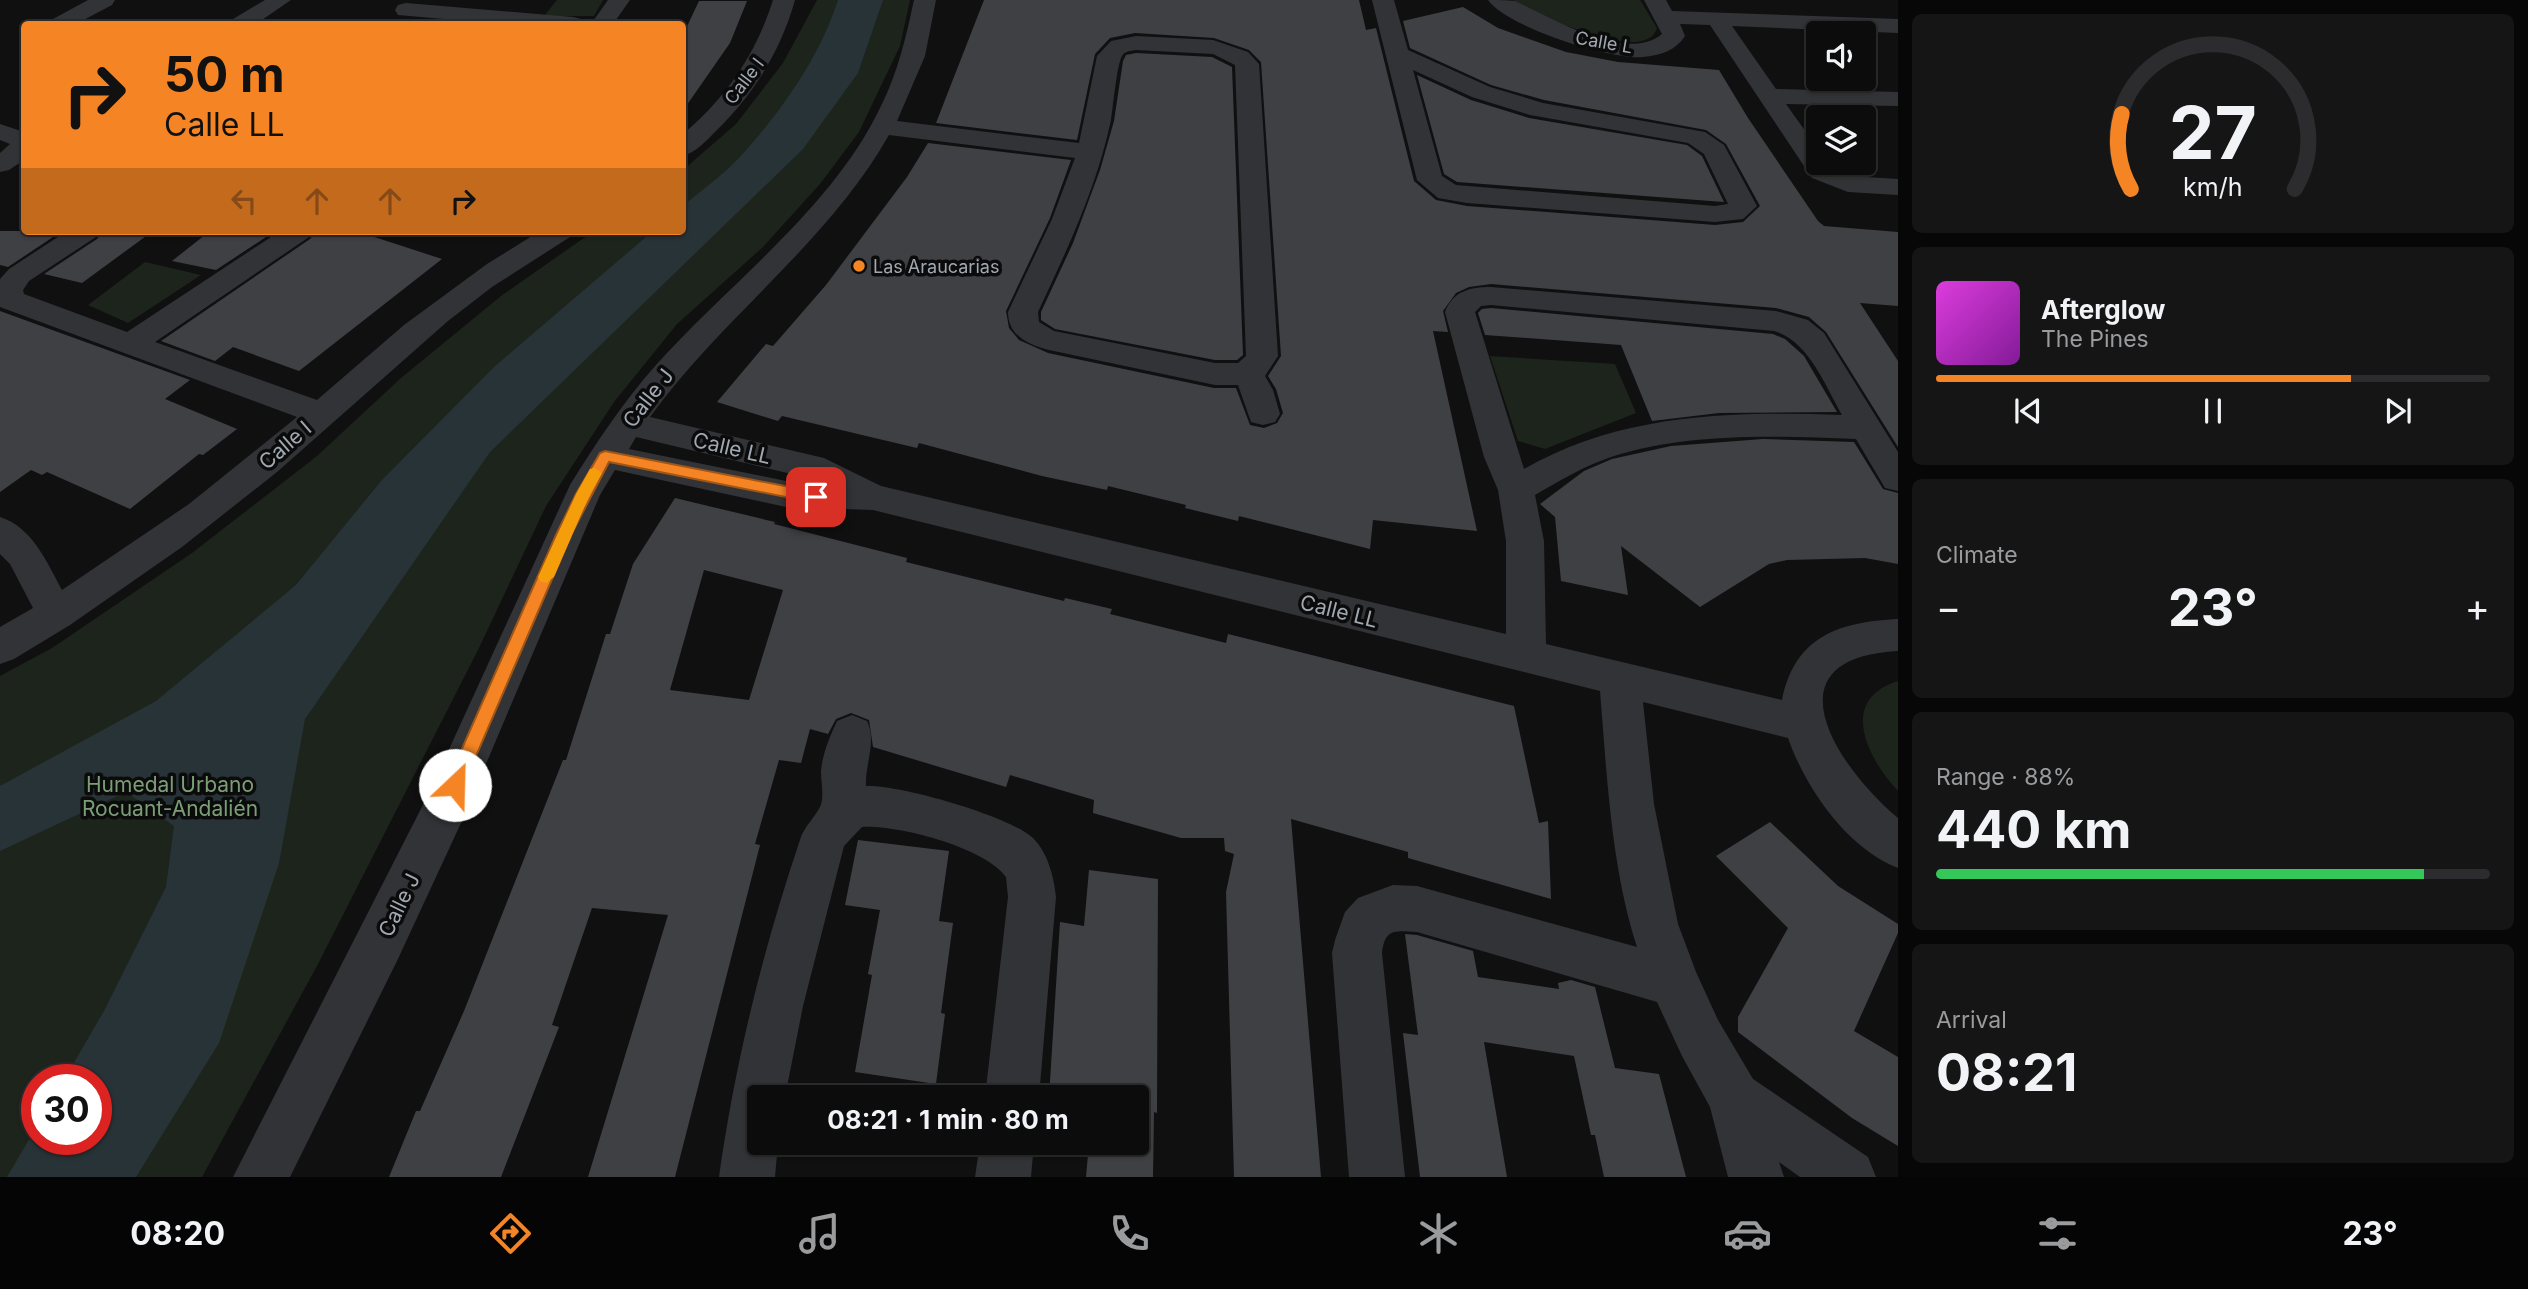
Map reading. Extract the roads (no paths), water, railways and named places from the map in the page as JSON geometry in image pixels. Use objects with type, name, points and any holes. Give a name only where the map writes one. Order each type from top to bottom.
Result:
[{"type":"street","points":[[66,21],[104,0]]},
{"type":"street","points":[[246,21],[280,0]]},
{"type":"street","points":[[604,21],[619,0]]},
{"type":"street","name":"Calle I","points":[[686,144],[725,107],[762,59],[779,24],[784,0]]},
{"type":"street","name":"Calle J","points":[[261,1177],[427,845],[583,494],[616,440],[676,362],[826,206],[883,127],[915,58],[925,0]]},
{"type":"street","points":[[1383,0],[1430,180],[1448,192],[1715,214],[1733,213],[1743,205],[1714,150],[1696,137],[1539,110],[1481,92],[1399,55]]},
{"type":"street","name":"Calle L","points":[[1499,0],[1528,20],[1554,31],[1595,43],[1643,49],[1667,44],[1674,36],[1660,8]]},
{"type":"street","points":[[390,21],[413,5],[515,21]]},
{"type":"street","points":[[1660,8],[1717,20],[1898,26]]},
{"type":"street","points":[[1717,20],[1821,172],[1837,181],[1855,186],[1898,187]]},
{"type":"street","points":[[1136,43],[1214,47],[1238,53],[1245,60],[1262,356],[1260,362],[1247,372],[1237,375],[1215,374],[1049,341],[1031,332],[1025,325],[1023,312],[1066,220],[1089,152],[1105,97],[1109,56],[1114,49],[1136,43]]},
{"type":"street","points":[[1769,96],[1898,99]]},
{"type":"street","points":[[883,127],[1089,152]]},
{"type":"street","points":[[0,132],[21,138]]},
{"type":"street","points":[[0,164],[21,149]]},
{"type":"street","points":[[80,235],[19,275],[12,282],[8,295],[18,304],[321,414]]},
{"type":"street","points":[[129,345],[293,235]]},
{"type":"street","name":"Calle I","points":[[0,647],[56,614],[203,513],[267,462],[452,302],[553,235]]},
{"type":"street","points":[[1526,656],[1525,541],[1516,490],[1501,457],[1460,312],[1461,305],[1474,297],[1491,296],[1786,323],[1797,327],[1812,340],[1897,480]]},
{"type":"street","points":[[1247,372],[1257,390],[1262,414]]},
{"type":"street","points":[[1516,490],[1544,471],[1574,456],[1610,443],[1648,434],[1731,426],[1867,428]]},
{"type":"street","name":"Calle LL","points":[[616,440],[786,494],[873,497],[1805,724]]},
{"type":"street","points":[[0,531],[23,554],[56,614]]},
{"type":"street","points":[[1898,635],[1856,638],[1834,647],[1816,660],[1806,678],[1802,699],[1805,724],[1814,750],[1831,778],[1853,806],[1898,846]]},
{"type":"street","points":[[1620,679],[1632,804],[1642,871],[1654,924],[1674,982],[1700,1038],[1734,1098],[1756,1177]]},
{"type":"street","points":[[844,813],[843,768],[852,733]]},
{"type":"street","points":[[747,1177],[754,1107],[764,1062],[823,838],[832,824],[844,813],[857,807],[885,806],[996,840],[1023,859],[1029,870],[1032,897],[1013,1085]]},
{"type":"street","points":[[1377,1177],[1357,953],[1358,935],[1366,922],[1378,912],[1396,907],[1417,909],[1674,982]]},
{"type":"street","points":[[1734,1098],[1848,1177]]},
{"type":"street","points":[[1003,1177],[1006,1155]]},
{"type":"place","name":"Las Araucarias","points":[[859,266]]},
{"type":"park label","name":"Humedal Urbano Rocuant-Andalién","points":[[170,796]]}]
